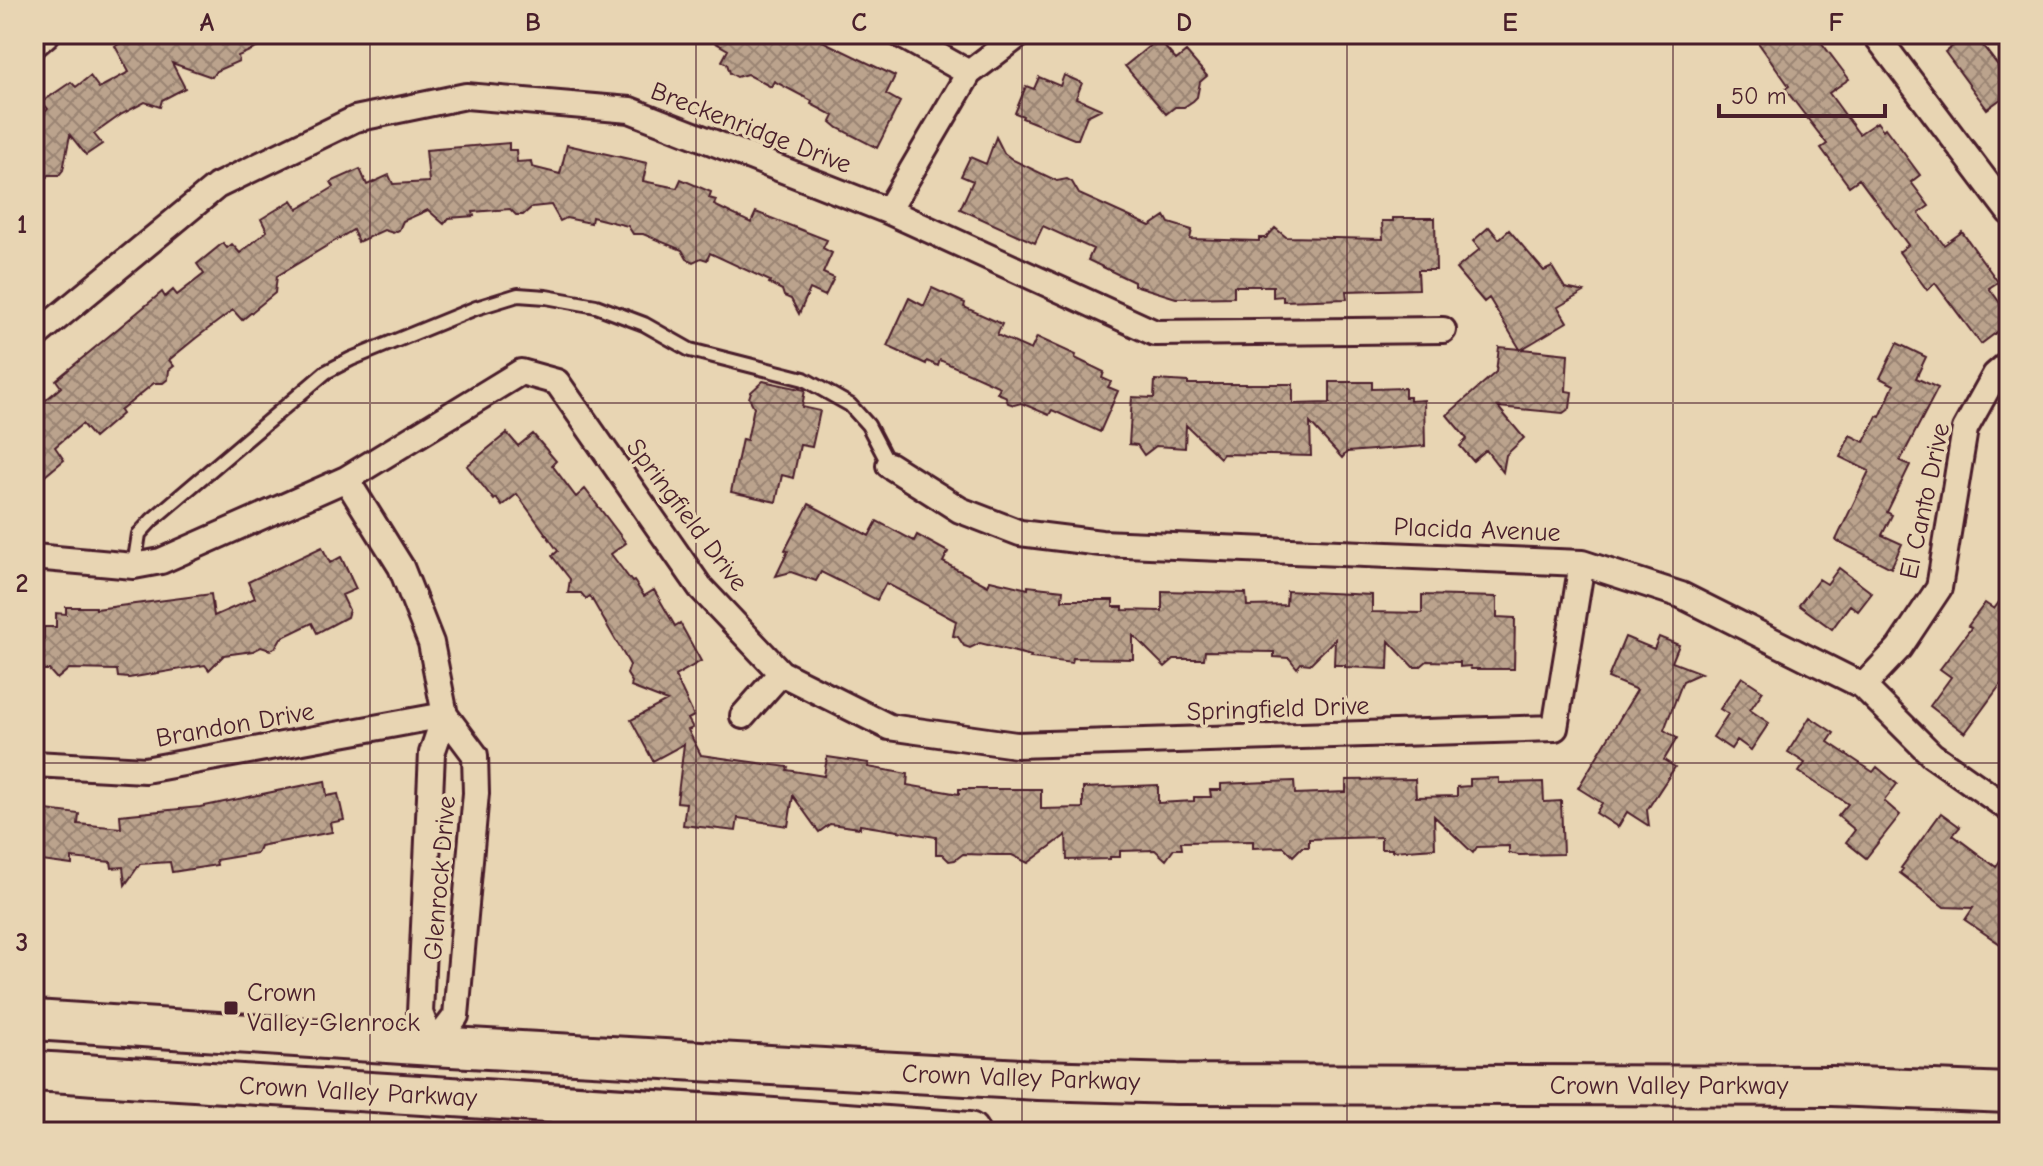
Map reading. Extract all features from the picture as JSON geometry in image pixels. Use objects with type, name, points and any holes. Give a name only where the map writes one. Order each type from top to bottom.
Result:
[{"type":"main road","name":"Crown Valley Parkway","points":[[34,1020],[433,1046],[1069,1081],[1832,1086],[2009,1093]]},
{"type":"main road","points":[[151,1080],[172,1061],[394,1074],[420,1067],[433,1046],[446,1070],[531,1082],[546,1102]]},
{"type":"main road","name":"Crown Valley Parkway","points":[[34,1071],[969,1132]]},
{"type":"street","points":[[34,45],[47,34]]},
{"type":"street","points":[[899,34],[969,73]]},
{"type":"street","points":[[888,211],[969,73],[1020,34]]},
{"type":"street","points":[[1875,34],[2009,212]]},
{"type":"street","name":"Breckenridge Drive","points":[[34,337],[217,186],[355,119],[466,96],[630,110],[888,211],[1155,333],[1443,330]]},
{"type":"street","name":"El Canto Drive","points":[[1863,686],[1899,648],[1939,588],[1965,429],[1995,375],[2009,363]]},
{"type":"street","name":"Springfield Drive","points":[[34,557],[134,566],[161,561],[346,479],[521,372],[557,382],[700,587],[781,673],[889,727],[1016,745],[1555,728],[1582,563]]},
{"type":"street","name":"Placida Avenue","points":[[889,465],[960,510],[1020,533],[1101,543],[1582,563],[1681,595],[1863,686],[1932,755],[2009,809]]},
{"type":"street","name":"Glenrock Drive","points":[[346,479],[401,567],[431,643],[445,715],[475,755],[476,793],[456,1016],[433,1046]]},
{"type":"street","points":[[743,716],[781,673]]},
{"type":"street","name":"Glenrock Drive","points":[[433,1046],[420,1013],[432,753],[445,715]]},
{"type":"street","name":"Brandon Drive","points":[[34,764],[145,770],[445,715]]},
{"type":"street","points":[[428,830],[472,831]]},
{"type":"lane","points":[[134,566],[139,534],[152,520],[326,372],[476,308],[518,295],[596,306],[644,324],[690,350],[804,379],[850,405],[868,425],[889,465]]},
{"type":"path","points":[[327,1127],[333,1132]]},
{"type":"building","points":[[137,34],[288,34],[238,56],[239,61],[216,71],[212,77],[172,63],[185,88],[162,100],[160,107],[145,102],[122,114],[94,134],[102,144],[86,155],[70,135],[63,170],[59,175],[49,175],[34,189],[34,123],[48,109],[42,102],[71,82],[76,87],[90,76],[99,88],[129,72],[115,46]]},
{"type":"building","points":[[700,34],[808,34],[895,76],[886,94],[900,102],[877,148],[838,128],[831,122],[834,116],[774,81],[771,87],[747,74],[737,77],[730,73],[727,64],[722,61],[728,50]]},
{"type":"building","points":[[1752,34],[1815,34],[1849,79],[1829,93],[1859,134],[1877,122],[1883,130],[1885,128],[1920,175],[1911,182],[1929,206],[1919,213],[1944,245],[1962,232],[1998,282],[1989,288],[2009,315],[2009,323],[1981,344],[1935,283],[1927,290],[1899,252],[1908,245],[1859,179],[1849,186],[1821,148],[1827,144],[1785,89],[1789,86]]},
{"type":"building","points":[[1945,34],[1974,34],[2000,68],[2009,61],[2009,93],[1987,109],[1945,52],[1954,45]]},
{"type":"building","points":[[1158,39],[1176,60],[1186,52],[1207,76],[1200,82],[1193,101],[1184,107],[1175,107],[1166,114],[1125,66]]},
{"type":"building","points":[[1064,75],[1082,83],[1076,98],[1101,109],[1087,116],[1078,139],[1015,113],[1026,86],[1034,89],[1039,77],[1060,86]]},
{"type":"building","points":[[996,137],[1004,153],[1013,160],[1057,181],[1067,179],[1079,194],[1150,226],[1165,216],[1169,223],[1192,230],[1190,239],[1259,241],[1275,228],[1286,237],[1383,239],[1382,221],[1435,218],[1436,270],[1418,270],[1419,289],[1346,291],[1347,299],[1283,301],[1283,296],[1273,297],[1273,286],[1234,286],[1234,297],[1176,298],[1134,285],[1134,282],[1088,260],[1093,249],[1043,226],[1035,243],[960,209],[973,181],[961,176],[970,157],[986,164]]},
{"type":"building","points":[[509,143],[509,150],[516,150],[517,162],[531,161],[532,167],[560,174],[567,145],[647,163],[643,181],[677,188],[681,179],[711,192],[709,198],[716,200],[714,205],[751,223],[756,212],[827,240],[823,248],[832,253],[823,273],[834,278],[825,296],[810,289],[799,314],[791,299],[770,281],[710,253],[707,260],[701,258],[693,262],[682,250],[643,234],[633,234],[628,226],[592,217],[591,223],[566,218],[560,221],[551,205],[532,207],[523,215],[516,215],[510,209],[473,212],[474,216],[449,218],[444,224],[428,210],[403,221],[399,230],[393,233],[384,230],[358,242],[353,230],[277,276],[275,293],[242,320],[233,310],[196,338],[169,360],[174,366],[169,370],[168,379],[163,383],[154,383],[94,438],[82,424],[55,447],[64,460],[34,485],[34,410],[61,387],[56,380],[162,292],[165,297],[173,290],[177,295],[204,274],[197,264],[223,243],[227,248],[232,244],[240,253],[267,231],[261,219],[292,200],[298,209],[334,187],[331,182],[360,169],[367,185],[389,175],[393,184],[429,182],[426,150]]},
{"type":"building","points":[[1489,227],[1499,239],[1509,230],[1544,271],[1552,267],[1565,288],[1584,292],[1558,307],[1567,322],[1522,349],[1568,354],[1566,391],[1572,392],[1570,408],[1563,413],[1498,407],[1524,438],[1506,455],[1503,472],[1486,450],[1473,461],[1460,446],[1467,439],[1447,415],[1496,372],[1499,347],[1520,349],[1489,298],[1484,302],[1456,269],[1480,249],[1473,241]]},
{"type":"building","points":[[932,288],[1002,324],[997,335],[1031,350],[1037,337],[1104,372],[1102,378],[1111,382],[1108,387],[1118,391],[1100,432],[1052,410],[1049,415],[1021,403],[1008,403],[1005,396],[997,393],[1000,387],[940,360],[938,366],[927,361],[926,364],[887,346],[909,298],[924,306]]},
{"type":"building","points":[[1897,343],[1926,357],[1916,378],[1938,388],[1900,461],[1910,465],[1887,512],[1892,515],[1882,535],[1902,544],[1891,568],[1836,540],[1869,471],[1840,457],[1850,435],[1864,442],[1877,416],[1880,417],[1894,385],[1880,378]]},
{"type":"building","points":[[1155,380],[1188,384],[1293,384],[1293,404],[1330,403],[1330,382],[1372,382],[1372,389],[1405,388],[1405,397],[1410,397],[1410,401],[1424,400],[1425,446],[1347,452],[1342,458],[1310,423],[1311,456],[1223,454],[1220,458],[1186,425],[1185,448],[1156,446],[1144,455],[1137,445],[1129,444],[1132,397],[1154,398]]},
{"type":"building","points":[[763,381],[805,390],[802,407],[820,411],[812,447],[800,445],[793,478],[782,475],[776,502],[731,492],[742,439],[747,440],[754,407],[749,398]]},
{"type":"building","points":[[507,433],[518,446],[533,434],[556,461],[552,465],[576,497],[585,489],[626,543],[611,554],[644,596],[654,590],[675,626],[680,623],[701,661],[675,676],[694,716],[688,719],[693,728],[688,730],[701,755],[788,767],[787,770],[824,776],[827,757],[869,763],[868,767],[908,774],[907,785],[959,794],[959,789],[1041,789],[1041,809],[1083,808],[1083,788],[1158,785],[1158,803],[1211,797],[1210,790],[1221,790],[1221,784],[1294,781],[1295,794],[1346,792],[1346,780],[1415,779],[1416,797],[1457,796],[1457,787],[1470,786],[1470,779],[1499,778],[1499,783],[1543,782],[1544,802],[1561,801],[1563,854],[1519,855],[1509,853],[1509,846],[1477,847],[1473,853],[1434,816],[1435,848],[1381,849],[1381,837],[1309,839],[1309,847],[1302,847],[1293,856],[1284,847],[1253,848],[1253,841],[1181,842],[1182,849],[1174,849],[1166,860],[1155,850],[1120,851],[1120,857],[1110,859],[1067,860],[1066,835],[1028,863],[1012,855],[963,854],[949,861],[942,854],[936,854],[936,837],[860,825],[860,828],[830,824],[819,832],[793,796],[788,826],[738,818],[736,831],[683,825],[686,803],[677,802],[684,744],[653,761],[631,720],[667,701],[631,687],[632,682],[627,674],[630,665],[590,596],[586,599],[581,593],[568,593],[570,579],[552,556],[558,551],[517,494],[502,506],[467,466]]},
{"type":"building","points":[[809,504],[869,536],[877,521],[914,541],[917,535],[948,552],[943,562],[988,586],[990,580],[1028,589],[1028,586],[1063,590],[1062,600],[1113,600],[1113,607],[1123,607],[1123,610],[1162,611],[1162,591],[1246,593],[1247,606],[1286,605],[1287,591],[1372,595],[1372,612],[1422,613],[1422,595],[1497,597],[1497,617],[1515,618],[1514,669],[1471,669],[1470,666],[1460,667],[1460,662],[1427,661],[1420,667],[1413,667],[1389,641],[1388,669],[1334,665],[1335,639],[1310,664],[1301,663],[1297,668],[1289,658],[1274,657],[1274,652],[1205,651],[1204,659],[1174,659],[1165,667],[1133,635],[1133,659],[1073,658],[1072,663],[1030,658],[980,643],[970,648],[953,636],[956,621],[886,583],[877,600],[821,572],[816,581],[791,572],[776,576],[788,551],[785,550]]},
{"type":"building","points":[[322,547],[330,563],[341,557],[356,589],[342,595],[349,610],[347,617],[317,633],[312,623],[281,638],[270,650],[261,647],[224,655],[209,670],[205,665],[129,678],[118,677],[117,670],[69,669],[57,679],[49,670],[43,670],[44,627],[56,627],[56,613],[66,614],[66,607],[96,609],[211,594],[214,616],[255,598],[248,582]]},
{"type":"building","points":[[1839,568],[1872,593],[1858,611],[1850,605],[1832,629],[1799,605],[1819,579],[1827,584]]},
{"type":"building","points":[[2009,588],[2009,673],[1965,733],[1930,706],[1951,677],[1940,669],[1971,628],[1968,626],[1985,603],[1994,609]]},
{"type":"building","points":[[1625,637],[1654,649],[1659,637],[1679,645],[1672,662],[1701,673],[1683,681],[1664,730],[1677,738],[1664,760],[1675,767],[1647,810],[1649,826],[1627,812],[1618,827],[1596,813],[1602,803],[1578,788],[1637,690],[1608,678]]},
{"type":"building","points":[[1742,677],[1763,691],[1750,710],[1769,723],[1751,750],[1737,740],[1731,749],[1713,737],[1728,714],[1720,709]]},
{"type":"building","points":[[1810,717],[1834,733],[1828,742],[1873,772],[1877,767],[1897,784],[1884,801],[1900,815],[1866,858],[1846,842],[1855,830],[1838,816],[1848,804],[1799,772],[1805,763],[1788,752]]},
{"type":"building","points":[[325,781],[327,796],[338,794],[344,820],[330,823],[332,832],[260,846],[257,853],[216,860],[217,865],[172,872],[170,862],[140,864],[125,885],[123,867],[112,868],[111,862],[72,858],[72,865],[34,860],[39,809],[79,814],[78,824],[121,828],[120,815],[200,807]]},
{"type":"building","points":[[1941,813],[1960,827],[1953,835],[1996,867],[2009,846],[2009,950],[1965,920],[1973,908],[1944,907],[1900,873]]},
{"type":"place","name":"Crown Valley-Glenrock","points":[[231,1008]]}]
